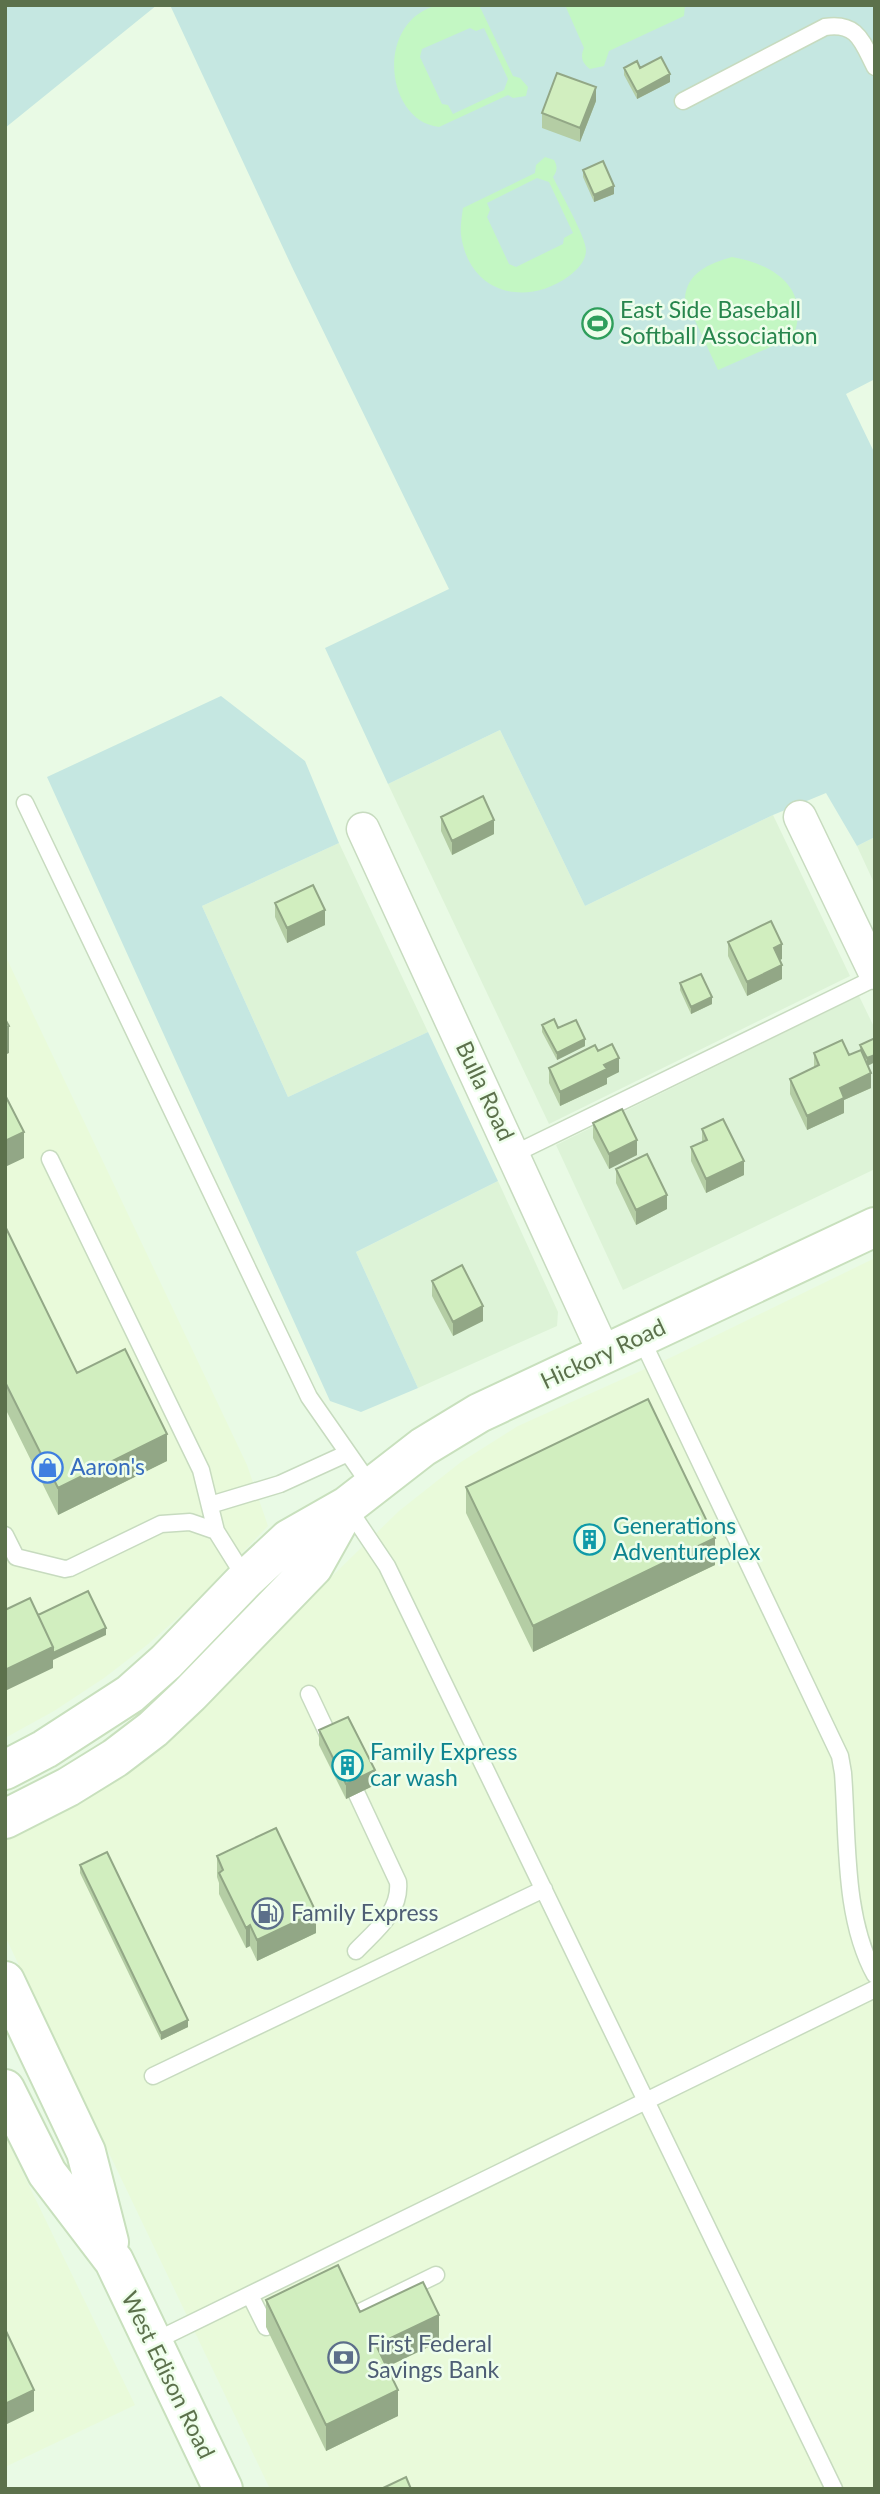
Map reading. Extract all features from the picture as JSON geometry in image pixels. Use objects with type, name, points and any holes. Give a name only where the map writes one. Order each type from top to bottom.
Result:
[{"type":"street","points":[[800,817],[875,975]]},
{"type":"street","name":"Bulla Road","points":[[363,830],[604,1353]]},
{"type":"street","name":"Hickory Road","points":[[5,1770],[45,1749],[130,1695],[166,1662],[246,1578],[289,1539],[359,1496],[423,1447],[479,1413],[875,1227]]},
{"type":"street","name":"Hickory Road","points":[[5,1819],[68,1787],[115,1758],[153,1728],[190,1694],[313,1567],[359,1496]]},
{"type":"street","name":"West Edison Road","points":[[5,1981],[86,2152],[114,2261]]},
{"type":"street","name":"West Edison Road","points":[[5,2089],[47,2172],[114,2261],[223,2489]]},
{"type":"lane","points":[[683,101],[825,27],[841,25],[851,29],[859,37],[875,67]]},
{"type":"lane","points":[[25,803],[309,1397],[348,1453],[359,1496],[387,1566],[834,2489]]},
{"type":"lane","points":[[514,1154],[875,975]]},
{"type":"lane","points":[[50,1158],[201,1471],[216,1531],[246,1578]]},
{"type":"lane","points":[[639,1336],[840,1756],[852,1909],[859,1938],[875,1975]]},
{"type":"lane","points":[[209,1505],[280,1484],[348,1453]]},
{"type":"lane","points":[[5,1535],[11,1560],[65,1569],[162,1524],[190,1522],[216,1531]]},
{"type":"lane","points":[[309,1694],[398,1882],[400,1896],[396,1906],[356,1951]]},
{"type":"lane","points":[[153,2076],[544,1889]]},
{"type":"lane","points":[[153,2342],[875,1989]]},
{"type":"lane","points":[[350,2317],[436,2275]]},
{"type":"lane","points":[[250,2295],[266,2327]]},
{"type":"shaded area","points":[[5,5],[157,5],[5,128]]},
{"type":"shaded area","name":"East Side Baseball Softball Association","points":[[170,5],[875,5],[875,379],[846,394],[875,454],[875,837],[857,846],[826,793],[773,815],[585,906],[500,730],[388,784],[325,648],[449,589],[292,267]]},
{"type":"shaded area","points":[[221,696],[305,761],[339,843],[202,906],[288,1097],[428,1032],[498,1181],[356,1252],[418,1388],[361,1412],[330,1401],[47,777]]},
{"type":"shaded area","points":[[500,730],[585,906],[773,815],[850,976],[549,1124],[388,784]]},
{"type":"shaded area","points":[[875,837],[875,885],[857,846]]},
{"type":"shaded area","points":[[339,843],[428,1032],[288,1097],[202,906]]},
{"type":"shaded area","points":[[5,955],[247,1465],[268,1526],[192,1605],[147,1645],[54,1711],[5,1738]]},
{"type":"shaded area","points":[[859,996],[875,1029],[875,1169],[623,1290],[556,1145]]},
{"type":"shaded area","points":[[498,1181],[558,1312],[557,1326],[418,1388],[356,1252]]},
{"type":"shaded area","points":[[875,1258],[875,2489],[270,2489],[5,1936],[5,1838],[56,1812],[172,1732],[399,1511],[461,1462],[518,1426],[674,1356]]},
{"type":"shaded area","points":[[5,2136],[135,2405],[5,2467]]},
{"type":"sand","points":[[438,5],[479,5],[513,76],[520,78],[528,87],[526,96],[513,98],[508,95],[439,127],[421,121],[407,108],[398,90],[394,70],[396,49],[404,30],[417,15]],"holes":[[[470,28],[476,31],[484,28],[508,79],[504,90],[453,114],[448,105],[442,104],[420,57],[422,49]]]},
{"type":"sand","points":[[565,5],[685,5],[684,16],[609,51],[604,66],[590,69],[582,60],[584,48]]},
{"type":"sand","points":[[545,157],[554,160],[556,169],[553,177],[582,235],[585,258],[569,276],[552,286],[535,291],[502,289],[487,282],[475,270],[466,255],[461,235],[463,208],[535,173],[536,165]],"holes":[[[537,178],[549,182],[573,233],[564,238],[563,244],[516,267],[509,264],[487,217],[490,210],[487,203]]]},
{"type":"sand","points":[[732,257],[762,266],[785,282],[793,292],[798,320],[793,337],[718,370],[685,299],[686,290],[701,270]]},
{"type":"building","points":[[661,57],[670,74],[637,92],[624,68],[637,61],[640,68]]},
{"type":"building","points":[[557,73],[596,87],[580,128],[542,113]]},
{"type":"building","points":[[603,161],[614,186],[594,195],[583,170]]},
{"type":"building","points":[[483,796],[494,820],[452,841],[441,817]]},
{"type":"building","points":[[313,885],[325,910],[287,928],[275,903]]},
{"type":"building","points":[[771,921],[782,944],[774,948],[782,965],[747,982],[728,942]]},
{"type":"building","points":[[701,974],[712,997],[691,1007],[680,983]]},
{"type":"building","points":[[554,1019],[558,1028],[576,1020],[585,1039],[557,1053],[542,1025]]},
{"type":"building","points":[[875,1038],[875,1055],[867,1058],[860,1045]]},
{"type":"building","points":[[842,1040],[849,1055],[861,1050],[871,1073],[840,1088],[844,1098],[807,1116],[790,1079],[819,1065],[814,1053]]},
{"type":"building","points":[[612,1044],[619,1058],[604,1065],[607,1069],[560,1092],[549,1068],[595,1045],[598,1051]]},
{"type":"building","points":[[5,1095],[24,1132],[5,1141]]},
{"type":"building","points":[[622,1109],[637,1140],[609,1154],[593,1123]]},
{"type":"building","points":[[723,1119],[744,1161],[706,1179],[691,1147],[707,1140],[702,1129]]},
{"type":"building","points":[[647,1154],[667,1195],[636,1210],[616,1169]]},
{"type":"building","points":[[5,1226],[77,1373],[125,1349],[167,1434],[58,1488],[5,1382]]},
{"type":"building","points":[[462,1265],[483,1306],[453,1322],[432,1281]]},
{"type":"building","name":"Generations Adventureplex","points":[[648,1399],[715,1538],[533,1626],[466,1487]]},
{"type":"building","points":[[88,1591],[106,1628],[53,1653],[53,1647],[38,1615]]},
{"type":"building","points":[[30,1598],[53,1647],[5,1670],[5,1610]]},
{"type":"building","name":"Family Express car wash","points":[[348,1717],[375,1770],[346,1784],[319,1730]]},
{"type":"building","name":"Family Express","points":[[276,1828],[316,1912],[257,1940],[250,1925],[246,1928],[219,1873],[223,1870],[217,1856]]},
{"type":"building","points":[[107,1852],[188,2020],[161,2033],[80,1865]]},
{"type":"building","name":"First Federal Savings Bank","points":[[338,2265],[360,2312],[423,2282],[439,2315],[376,2345],[398,2390],[326,2425],[266,2300]]},
{"type":"building","points":[[5,2329],[34,2390],[5,2404]]},
{"type":"building","points":[[406,2477],[411,2489],[381,2489]]},
{"type":"place","name":"East Side Baseball Softball Association","points":[[597,323]]},
{"type":"place","name":"Aaron's","points":[[47,1467]]},
{"type":"place","name":"Generations Adventureplex","points":[[590,1539]]},
{"type":"place","name":"Family Express car wash","points":[[347,1765]]},
{"type":"place","name":"Family Express","points":[[268,1913]]},
{"type":"place","name":"First Federal Savings Bank","points":[[344,2357]]}]
